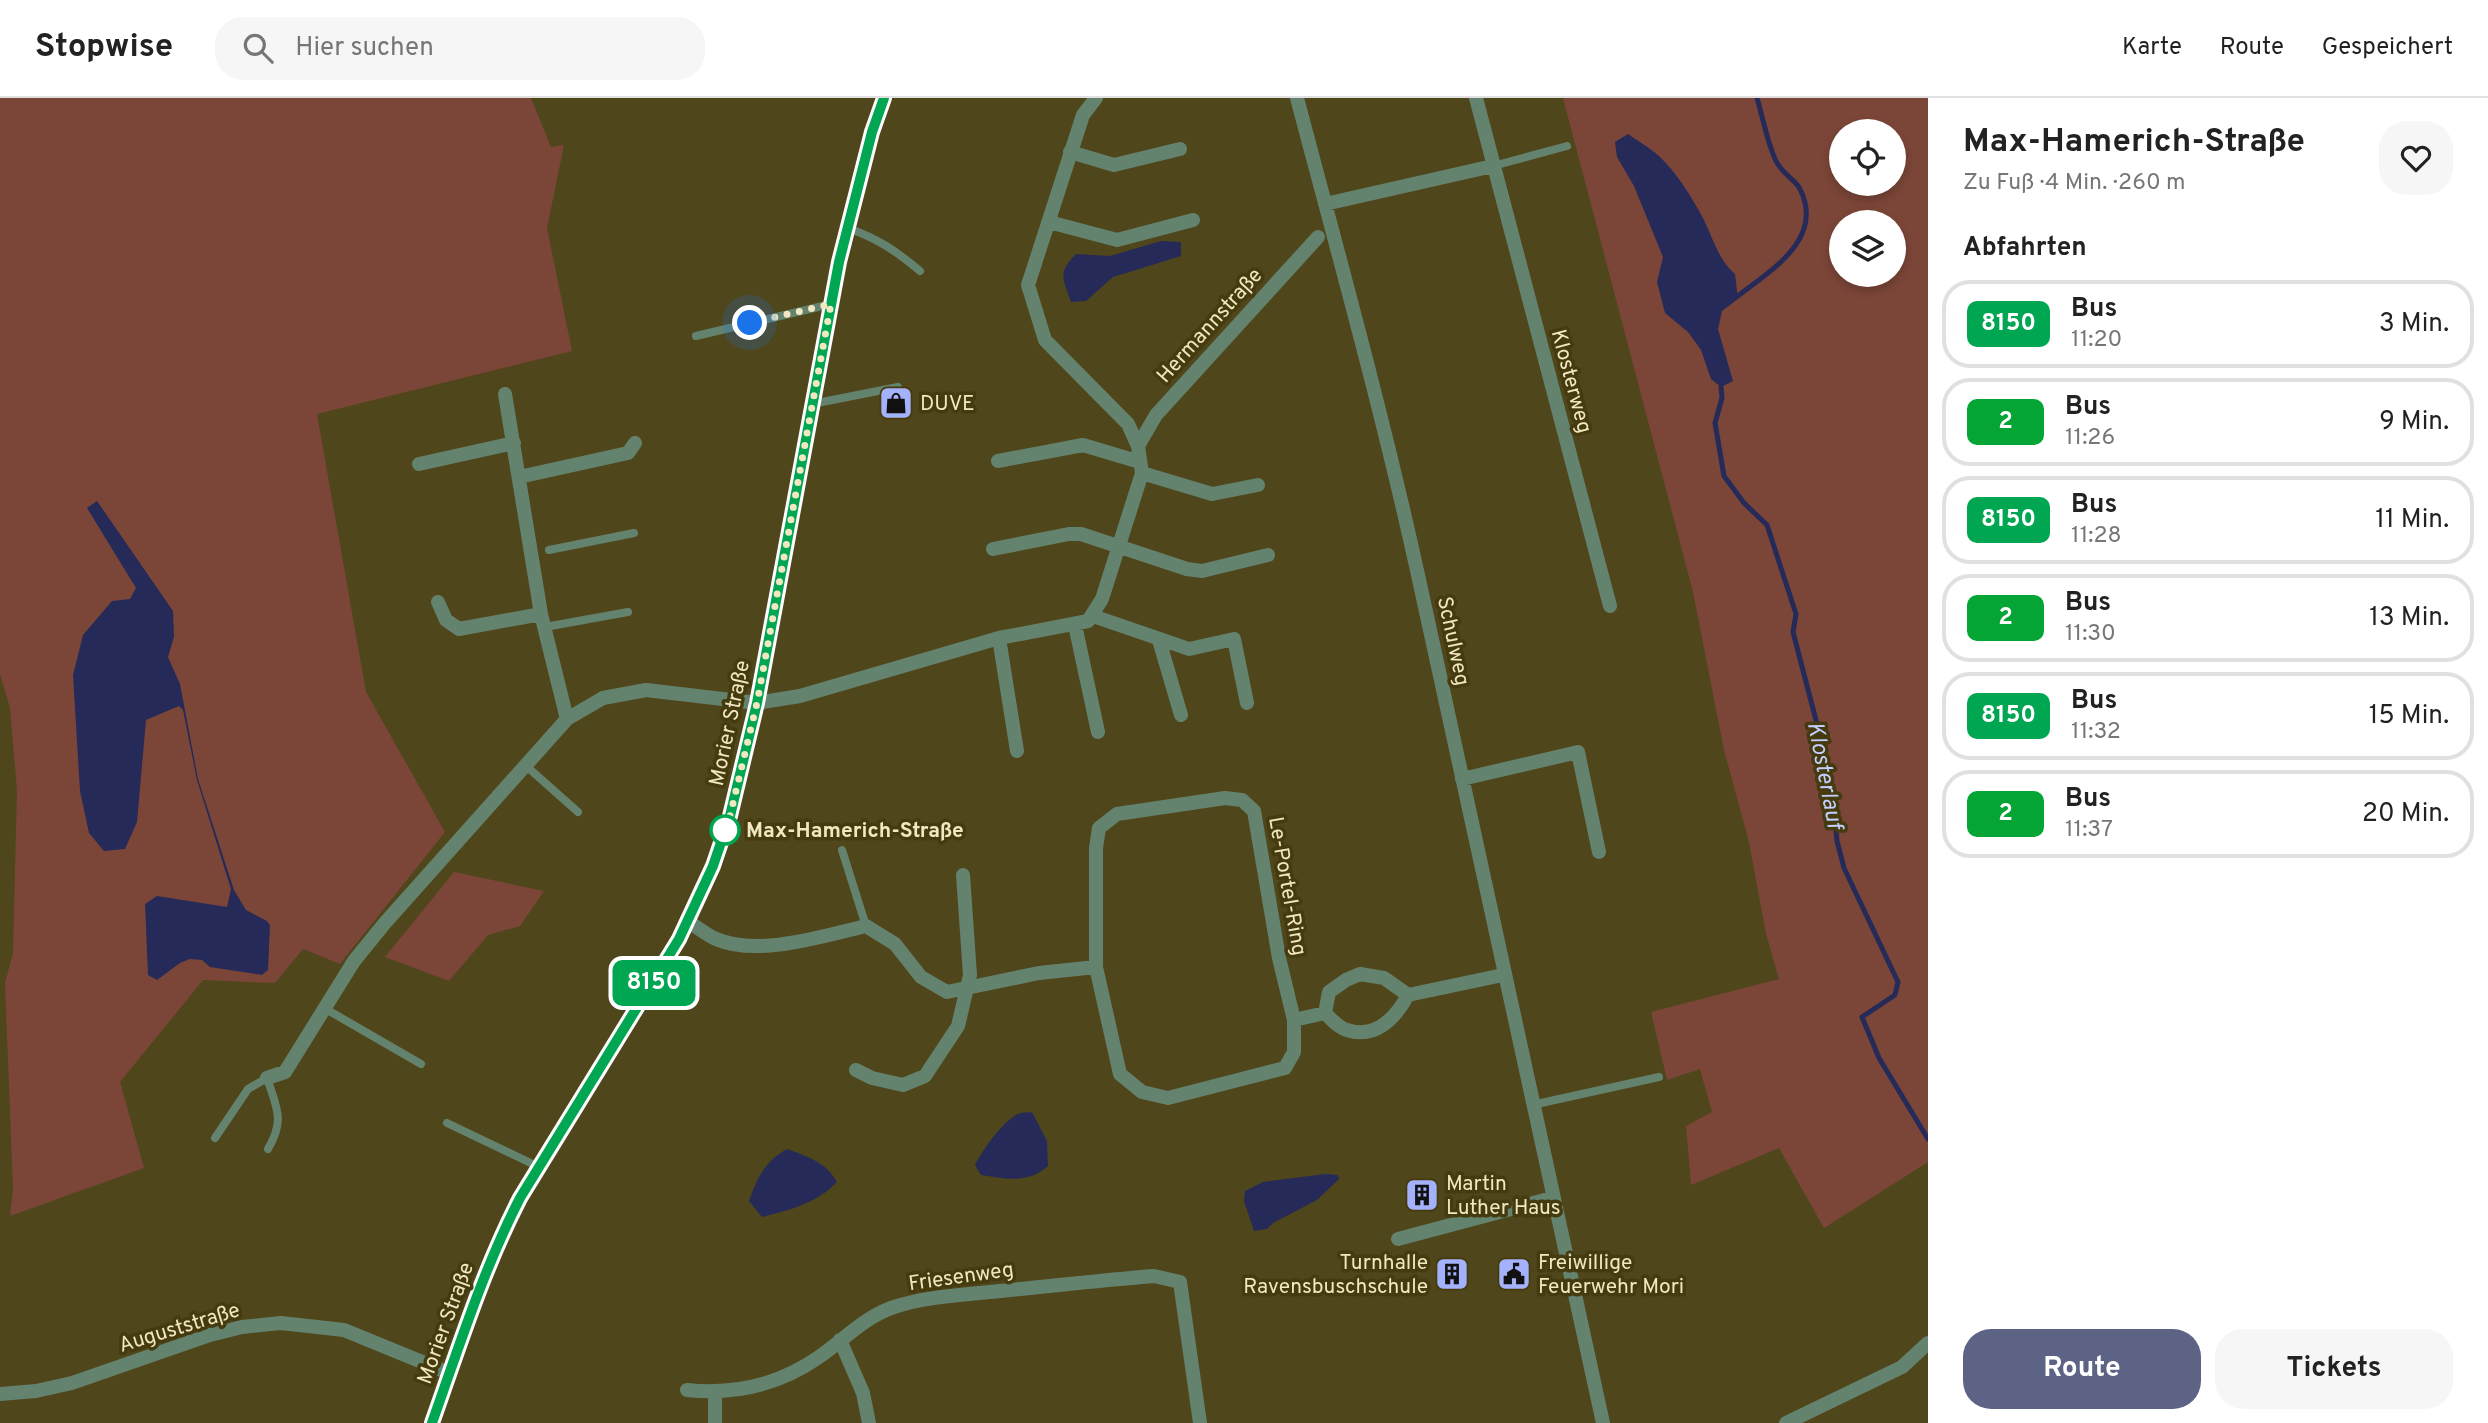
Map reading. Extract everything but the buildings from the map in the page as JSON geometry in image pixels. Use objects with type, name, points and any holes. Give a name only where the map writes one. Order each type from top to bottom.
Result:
[{"type":"main road","name":"Morier Straße","points":[[432,1423],[491,1258],[520,1198],[689,922],[713,866],[730,816],[757,703],[831,304],[872,132],[884,98]]},
{"type":"street","points":[[267,1078],[285,1072],[354,961],[384,924],[567,719],[603,698],[646,690],[757,703],[800,696],[999,638],[1075,625],[1093,616],[1102,599],[1119,547],[1141,467],[1138,446],[1128,424],[1045,340],[1028,285],[1083,115],[1096,98]]},
{"type":"street","name":"Schulweg","points":[[1297,98],[1365,354],[1418,574],[1503,975],[1603,1423]]},
{"type":"street","name":"Klosterweg","points":[[1476,98],[1610,606]]},
{"type":"street","points":[[1070,152],[1114,165],[1180,149]]},
{"type":"street","points":[[1325,204],[1493,166]]},
{"type":"street","points":[[1049,222],[1117,240],[1193,220]]},
{"type":"street","name":"Hermannstraße","points":[[1138,446],[1156,415],[1318,237]]},
{"type":"street","points":[[505,394],[543,621],[567,719]]},
{"type":"street","points":[[419,464],[514,443]]},
{"type":"street","points":[[519,477],[628,453],[635,443]]},
{"type":"street","points":[[998,461],[1083,445],[1212,494],[1258,485]]},
{"type":"street","points":[[993,549],[1081,534],[1187,569],[1202,571],[1268,555]]},
{"type":"street","points":[[438,602],[446,620],[459,629],[543,621]]},
{"type":"street","points":[[1093,616],[1189,649],[1234,639],[1247,703]]},
{"type":"street","points":[[1075,625],[1098,732]]},
{"type":"street","points":[[999,638],[1017,751]]},
{"type":"street","points":[[1159,640],[1181,715]]},
{"type":"street","points":[[1462,779],[1578,751],[1599,852]]},
{"type":"street","name":"Le-Portel-Ring","points":[[1225,798],[1242,800],[1254,811],[1279,958],[1294,1020],[1294,1052],[1285,1068],[1168,1098],[1142,1092],[1120,1074],[1096,967],[1096,848],[1100,828],[1117,814],[1225,798]]},
{"type":"street","points":[[856,1070],[903,1086],[925,1076],[958,1026],[970,975],[963,875]]},
{"type":"street","points":[[689,922],[716,939],[743,946],[765,946],[866,926],[895,944],[921,977],[947,992],[1039,973],[1096,967]]},
{"type":"street","points":[[1325,1013],[1329,992],[1346,979],[1360,974],[1384,978],[1408,995],[1503,975]]},
{"type":"street","points":[[1325,1013],[1345,1030],[1370,1033],[1382,1027],[1401,1009],[1408,995]]},
{"type":"street","points":[[1294,1020],[1325,1013]]},
{"type":"street","points":[[1398,1239],[1552,1198]]},
{"type":"street","name":"Friesenweg","points":[[687,1390],[715,1393],[775,1382],[818,1358],[861,1323],[893,1308],[928,1299],[1154,1276],[1180,1282],[1200,1423]]},
{"type":"street","name":"Auguststraße","points":[[0,1394],[36,1391],[72,1383],[210,1335],[242,1327],[281,1323],[344,1330],[449,1373]]},
{"type":"street","points":[[840,1340],[863,1393],[869,1423]]},
{"type":"street","points":[[1786,1423],[1902,1367],[1928,1343]]},
{"type":"street","points":[[715,1393],[715,1423]]},
{"type":"lane","points":[[1493,166],[1567,146]]},
{"type":"lane","points":[[848,228],[892,248],[920,271]]},
{"type":"lane","points":[[696,336],[831,304]]},
{"type":"lane","points":[[812,404],[898,387]]},
{"type":"lane","points":[[549,550],[634,533]]},
{"type":"lane","points":[[543,621],[628,612]]},
{"type":"lane","points":[[525,765],[578,812]]},
{"type":"lane","points":[[842,850],[866,926]]},
{"type":"lane","points":[[324,1008],[421,1064]]},
{"type":"lane","points":[[1532,1105],[1659,1077]]},
{"type":"lane","points":[[215,1138],[248,1089],[267,1078],[280,1119],[277,1133],[268,1150]]},
{"type":"lane","points":[[447,1123],[539,1167]]},
{"type":"shaded area","points":[[0,98],[531,98],[551,147],[564,145],[547,228],[572,351],[317,414],[366,692],[445,832],[340,964],[303,949],[275,983],[203,980],[120,1082],[144,1168],[10,1216],[13,1189],[5,983],[13,953],[17,790],[10,708],[0,674]]},
{"type":"shaded area","points":[[1563,98],[1928,98],[1928,1162],[1824,1228],[1779,1148],[1691,1185],[1686,1126],[1712,1112],[1700,1069],[1667,1080],[1651,1012],[1779,979],[1766,934],[1749,842],[1724,750],[1693,592]]},
{"type":"shaded area","points":[[454,872],[544,891],[520,926],[488,935],[449,981],[385,957]]},
{"type":"water","points":[[1628,134],[1659,156],[1678,177],[1703,218],[1720,255],[1735,274],[1738,299],[1722,311],[1718,329],[1733,381],[1721,387],[1711,379],[1701,350],[1688,332],[1665,313],[1657,282],[1663,257],[1634,186],[1617,157],[1615,142]]},
{"type":"water","points":[[1161,241],[1181,242],[1181,256],[1113,277],[1086,301],[1071,302],[1063,276],[1066,266],[1076,254],[1110,256]]},
{"type":"water","points":[[97,501],[173,611],[174,637],[168,657],[180,684],[198,779],[234,890],[246,910],[270,925],[268,970],[262,975],[210,967],[202,960],[190,959],[157,980],[148,975],[145,904],[157,896],[227,907],[231,889],[197,780],[183,710],[179,706],[146,720],[137,822],[125,849],[104,851],[89,833],[80,791],[73,675],[83,635],[112,601],[130,599],[136,588],[87,508]]},
{"type":"water","points":[[1032,1112],[1047,1141],[1048,1166],[1024,1178],[1008,1179],[981,1175],[975,1165],[995,1135],[1015,1116]]},
{"type":"water","points":[[787,1149],[822,1165],[837,1182],[812,1200],[762,1217],[749,1201],[767,1165]]},
{"type":"water","points":[[1325,1174],[1338,1175],[1339,1179],[1317,1200],[1273,1223],[1267,1229],[1254,1231],[1244,1201],[1245,1191],[1263,1182]]},
{"type":"waterway","name":"Klosterlauf","points":[[1738,296],[1791,252],[1806,223],[1806,207],[1800,189],[1776,161],[1757,98]]},
{"type":"waterway","name":"Klosterlauf","points":[[1721,387],[1722,398],[1715,423],[1724,476],[1744,503],[1767,525],[1796,614],[1793,632],[1824,751],[1832,791],[1837,841],[1844,868],[1898,982],[1895,995],[1862,1017],[1879,1058],[1928,1139]]},
{"type":"bus line","name":"8150","points":[[432,1423],[491,1258],[505,1227],[520,1198],[616,1046],[689,922],[713,866],[730,816],[757,703],[839,262],[872,132],[884,98]]},
{"type":"place","name":"DUVE","points":[[896,403]]},
{"type":"place","name":"Max-Hamerich-Straße","points":[[725,830]]},
{"type":"place","name":"Martin Luther Haus","points":[[1422,1195]]},
{"type":"place","name":"Turnhalle Ravensbuschschule","points":[[1452,1274]]},
{"type":"place","name":"Freiwillige Feuerwehr Mori","points":[[1514,1274]]},
{"type":"route","points":[[725,830],[722,841],[757,703],[831,304],[750,323]]}]
